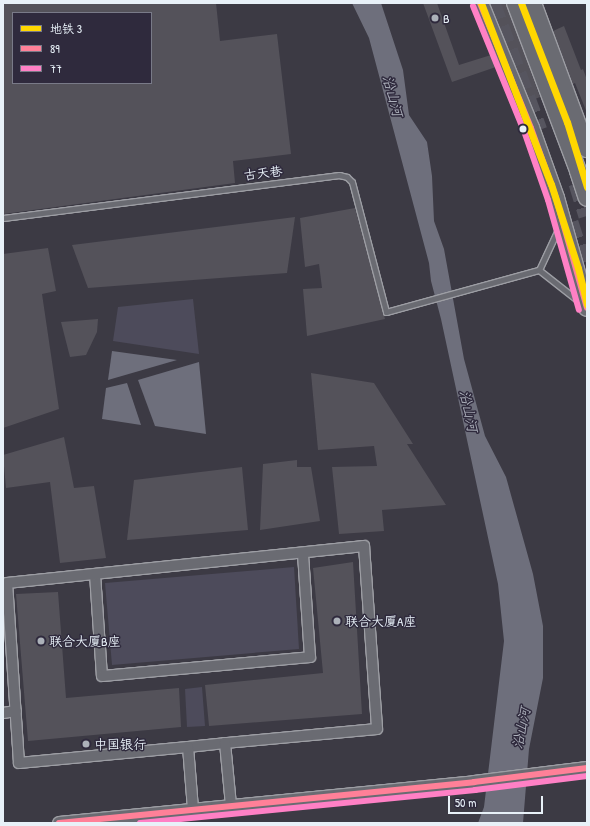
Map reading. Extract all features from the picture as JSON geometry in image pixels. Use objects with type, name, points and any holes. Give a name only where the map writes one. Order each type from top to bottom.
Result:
[{"type":"main road","points":[[480,3],[531,128],[562,219],[587,308]]},
{"type":"main road","points":[[515,3],[587,198]]},
{"type":"main road","points":[[533,3],[587,149]]},
{"type":"street","points":[[364,546],[377,729],[20,763],[7,584],[95,574],[364,546]]},
{"type":"street","points":[[95,574],[102,676],[310,657],[303,552]]},
{"type":"street","points":[[3,713],[16,712]]},
{"type":"street","points":[[225,744],[231,805]]},
{"type":"street","points":[[188,747],[193,809]]},
{"type":"street","points":[[59,823],[117,820],[193,809],[474,782],[541,775],[587,768]]},
{"type":"lane","name":"古天巷","points":[[3,218],[339,174],[347,177],[352,182],[386,312],[540,270]]},
{"type":"lane","points":[[562,219],[540,270],[587,308]]},
{"type":"shaded area","points":[[193,299],[199,354],[113,341],[118,307]]},
{"type":"shaded area","points":[[294,567],[299,649],[112,665],[105,583]]},
{"type":"shaded area","points":[[202,687],[205,726],[187,727],[185,689]]},
{"type":"water","name":"沿山河","points":[[352,3],[381,3],[403,70],[409,115],[427,142],[432,176],[434,221],[444,249],[464,359],[485,436],[506,477],[533,574],[543,626],[543,678],[529,749],[523,823],[478,823],[484,807],[504,641],[498,584],[441,319],[431,281],[429,263],[369,38]]},
{"type":"water","points":[[112,351],[177,360],[108,380]]},
{"type":"water","points":[[199,362],[206,434],[155,426],[138,380]]},
{"type":"water","points":[[127,383],[141,425],[102,419],[106,388]]},
{"type":"building","points":[[3,3],[216,3],[220,41],[277,34],[291,154],[233,161],[235,183],[3,214]]},
{"type":"building","points":[[423,3],[437,3],[459,65],[491,55],[496,67],[452,82]]},
{"type":"building","points":[[490,3],[506,3],[540,97],[530,101]]},
{"type":"building","points":[[564,26],[581,70],[583,69],[587,80],[587,113],[575,83],[573,84],[553,31]]},
{"type":"building","points":[[355,208],[385,319],[307,336],[303,289],[322,288],[319,264],[305,267],[300,218]]},
{"type":"building","points":[[295,217],[287,273],[88,288],[72,245]]},
{"type":"building","points":[[48,248],[56,291],[42,294],[59,409],[3,428],[3,254]]},
{"type":"building","points":[[98,319],[97,332],[86,355],[70,357],[61,322]]},
{"type":"building","points":[[311,373],[374,383],[413,444],[407,444],[446,505],[382,510],[384,531],[339,534],[332,467],[377,466],[374,446],[318,450]]},
{"type":"building","points":[[64,437],[74,488],[94,486],[106,558],[60,563],[50,482],[6,488],[3,455]]},
{"type":"building","points":[[297,460],[297,467],[311,467],[320,521],[260,530],[263,464]]},
{"type":"building","points":[[242,467],[248,530],[127,540],[134,480]]},
{"type":"building","name":"联合大厦A座","points":[[353,562],[362,714],[209,726],[205,685],[323,673],[313,568]]},
{"type":"building","name":"联合大厦B座","points":[[58,592],[66,698],[179,688],[181,727],[28,741],[16,594]]},
{"type":"tunnel","points":[[492,3],[539,130]]},
{"type":"tunnel","points":[[577,183],[587,215]]},
{"type":"tunnel","points":[[570,222],[587,275]]},
{"type":"metro line","name":"3","points":[[481,3],[551,184],[578,268],[587,305]]},
{"type":"metro line","name":"3","points":[[521,3],[567,122],[587,187]]},
{"type":"transit line","name":"89","points":[[480,3],[531,128],[556,198],[587,308]]},
{"type":"transit line","name":"77","points":[[473,6],[524,131],[548,200],[579,310]]},
{"type":"transit line","name":"89","points":[[59,823],[474,782],[587,768]]},
{"type":"transit line","name":"77","points":[[140,823],[475,790],[587,776]]},
{"type":"place","name":"B","points":[[435,18]]},
{"type":"place","name":"联合大厦A座","points":[[337,621]]},
{"type":"place","name":"联合大厦B座","points":[[41,641]]},
{"type":"place","name":"中国银行","points":[[86,744]]}]
